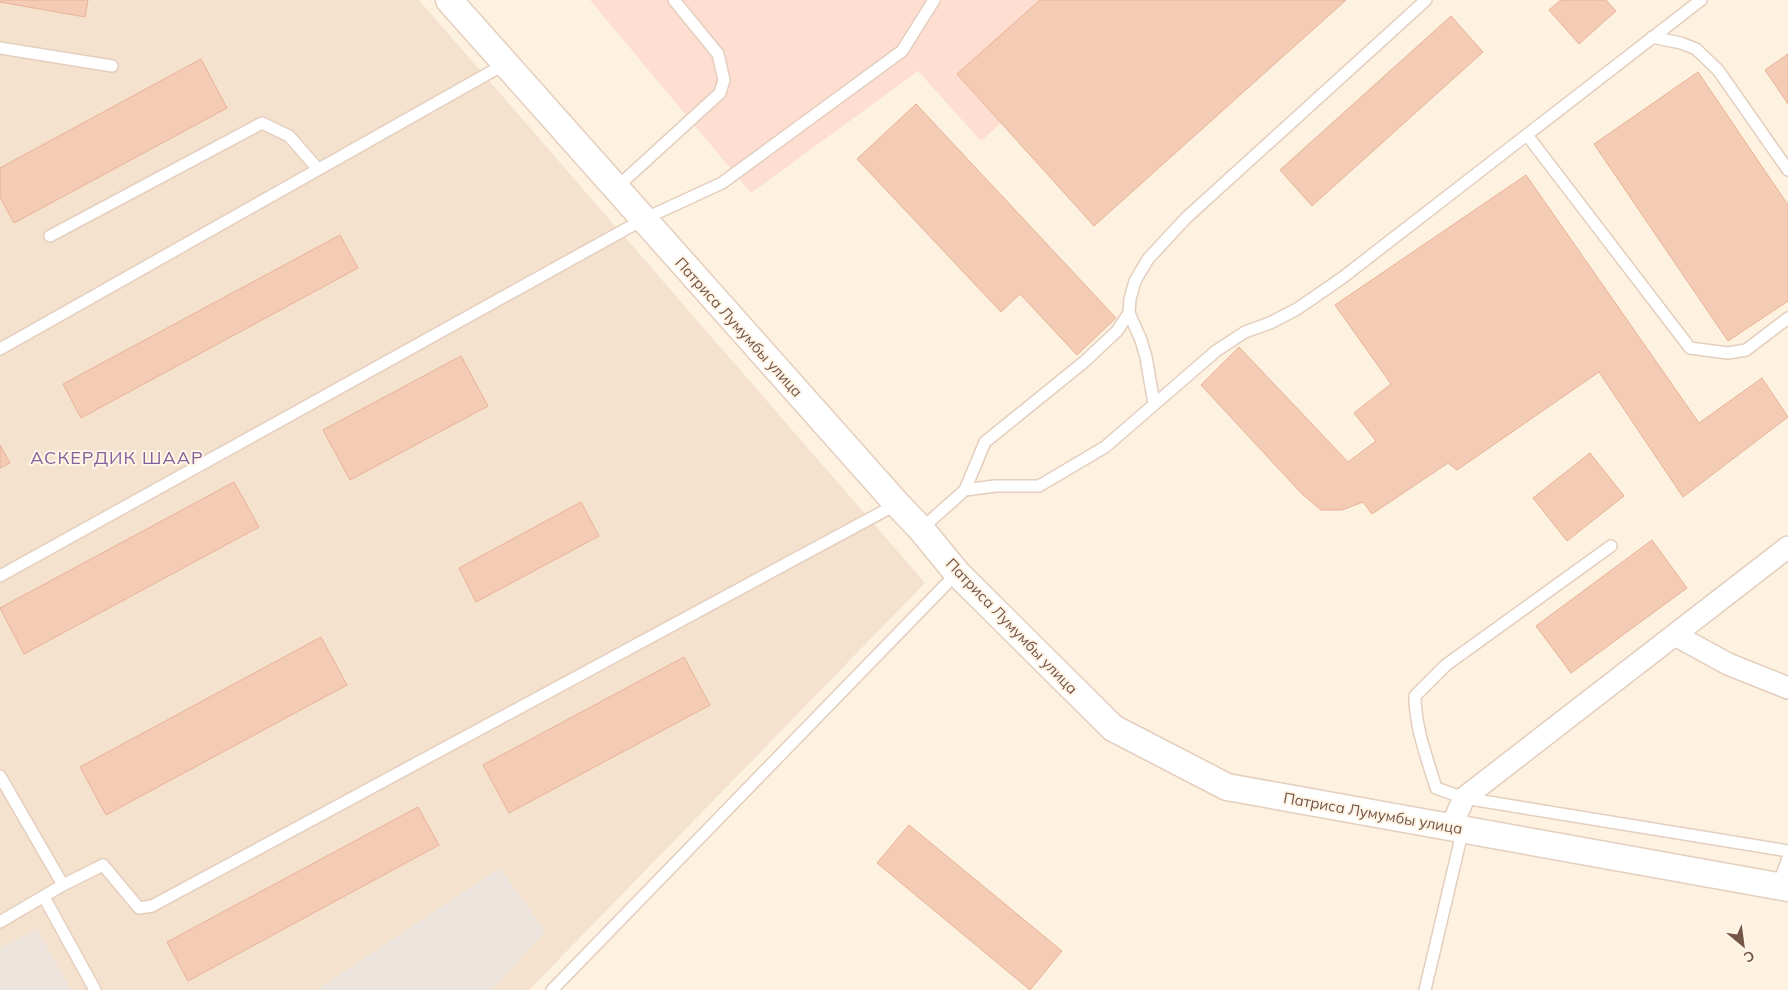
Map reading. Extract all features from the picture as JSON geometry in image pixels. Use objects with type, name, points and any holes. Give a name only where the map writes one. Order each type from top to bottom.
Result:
[{"type":"street","name":"Патриса Лумумбы улица","points":[[448,0],[921,529],[957,573],[1113,728],[1227,787],[1783,887]]},
{"type":"street","points":[[1457,828],[1464,798],[1788,547]]},
{"type":"street","points":[[1675,635],[1728,664],[1788,688]]},
{"type":"lane","points":[[616,188],[720,93],[724,80],[718,54],[674,0]]},
{"type":"lane","points":[[0,576],[644,219],[722,183],[902,51],[934,0]]},
{"type":"lane","points":[[921,529],[965,490],[985,442],[1084,362],[1117,331],[1129,313],[1135,281],[1148,259],[1186,218],[1426,0]]},
{"type":"lane","points":[[965,490],[995,486],[1039,486],[1106,447],[1223,346],[1244,332],[1270,323],[1297,309],[1342,278],[1701,0]]},
{"type":"lane","points":[[1652,37],[1681,43],[1696,49],[1718,70],[1788,170]]},
{"type":"lane","points":[[0,48],[112,66]]},
{"type":"lane","points":[[0,349],[506,64]]},
{"type":"lane","points":[[50,236],[262,123],[289,136],[318,169]]},
{"type":"lane","points":[[1527,135],[1690,348],[1728,353],[1746,350],[1788,318]]},
{"type":"lane","points":[[1129,313],[1146,357],[1154,404]]},
{"type":"lane","points":[[0,922],[63,885],[103,865],[139,908],[152,906],[897,504]]},
{"type":"lane","points":[[1611,546],[1446,665],[1415,696],[1417,719],[1436,788],[1464,798],[1788,851]]},
{"type":"lane","points":[[552,990],[957,573]]},
{"type":"lane","points":[[0,776],[63,885]]},
{"type":"lane","points":[[1425,990],[1457,828]]},
{"type":"lane","points":[[1783,887],[1788,858]]},
{"type":"lane","points":[[44,897],[95,990]]},
{"type":"shaded area","name":"АСКЕРДИК ШААР","points":[[0,0],[419,0],[925,583],[529,990],[0,990]]},
{"type":"shaded area","points":[[590,0],[1138,0],[981,141],[918,71],[751,193]]},
{"type":"shaded area","points":[[500,868],[545,931],[492,990],[316,990]]},
{"type":"shaded area","points":[[37,929],[71,990],[0,990],[0,948]]},
{"type":"building","points":[[0,0],[88,0],[85,17],[0,2]]},
{"type":"building","points":[[1040,0],[1346,0],[1094,226],[957,74]]},
{"type":"building","points":[[1561,0],[1606,0],[1616,11],[1579,44],[1549,10]]},
{"type":"building","points":[[1451,16],[1483,52],[1312,206],[1280,170]]},
{"type":"building","points":[[1788,54],[1788,104],[1765,70]]},
{"type":"building","points":[[201,59],[227,108],[14,223],[0,197],[0,168]]},
{"type":"building","points":[[1698,72],[1788,205],[1788,301],[1728,341],[1594,144]]},
{"type":"building","points":[[916,104],[1116,318],[1077,355],[1020,294],[1001,312],[857,159]]},
{"type":"building","points":[[1526,175],[1699,423],[1762,378],[1788,417],[1683,497],[1599,372],[1457,470],[1448,463],[1372,514],[1363,502],[1342,510],[1321,510],[1302,494],[1201,385],[1239,347],[1348,462],[1376,441],[1354,413],[1391,384],[1335,305]]},
{"type":"building","points":[[340,235],[358,268],[81,418],[63,384]]},
{"type":"building","points":[[461,356],[488,406],[350,480],[323,430]]},
{"type":"building","points":[[0,445],[10,463],[0,468]]},
{"type":"building","points":[[1590,453],[1624,496],[1567,541],[1533,498]]},
{"type":"building","points":[[234,482],[259,527],[24,654],[0,608]]},
{"type":"building","points":[[581,502],[599,536],[476,602],[459,568]]},
{"type":"building","points":[[1652,540],[1687,588],[1571,673],[1536,626]]},
{"type":"building","points":[[321,637],[347,685],[106,815],[80,767]]},
{"type":"building","points":[[684,657],[710,705],[509,813],[483,765]]},
{"type":"building","points":[[418,807],[439,845],[188,981],[167,942]]},
{"type":"building","points":[[909,825],[1062,951],[1030,990],[877,863]]},
{"type":"district","name":"АСКЕРДИК ШААР","points":[[117,457]]}]
